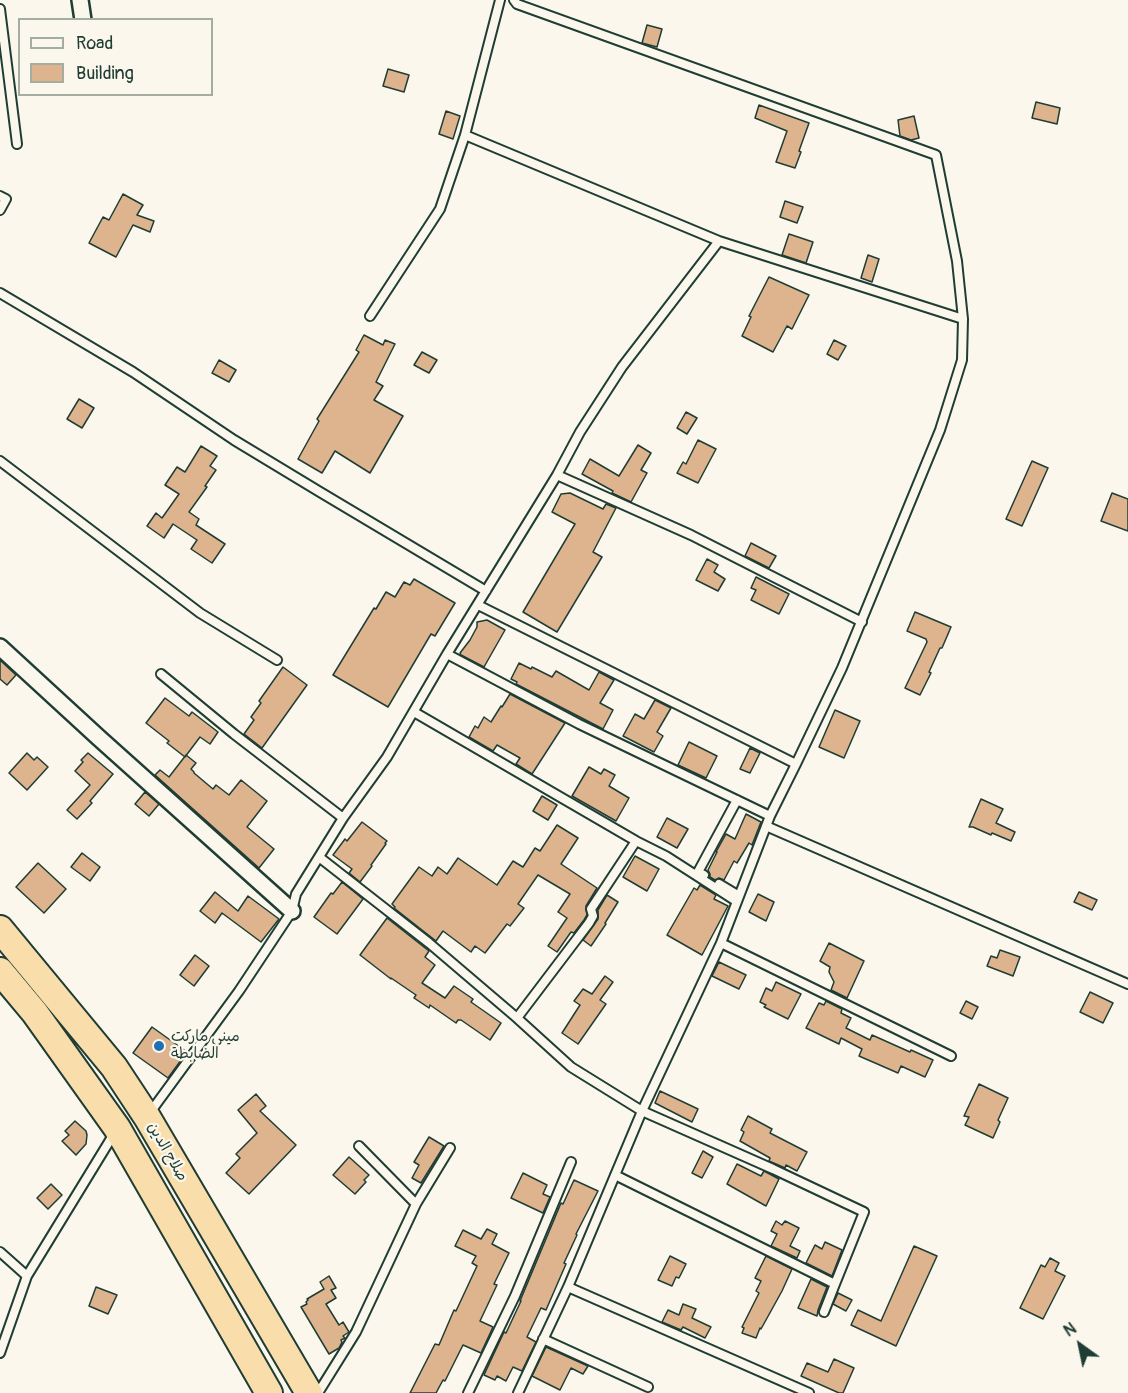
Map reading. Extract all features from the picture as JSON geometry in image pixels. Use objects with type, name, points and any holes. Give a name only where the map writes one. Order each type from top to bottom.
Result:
[{"type":"highway","name":"صلاح الدين","points":[[0,929],[114,1067],[147,1117],[309,1393]]},
{"type":"highway","points":[[0,971],[35,1012],[117,1128],[268,1393]]},
{"type":"street","points":[[80,0],[82,18]]},
{"type":"street","points":[[0,646],[292,911]]},
{"type":"lane","points":[[370,316],[440,209],[465,135],[500,0]]},
{"type":"lane","points":[[514,0],[517,4],[936,155],[957,261],[963,319],[962,360],[940,430],[862,622],[770,816],[721,943],[642,1111],[568,1287],[518,1393]]},
{"type":"lane","points":[[0,9],[17,144]]},
{"type":"lane","points":[[465,135],[719,241],[963,319]]},
{"type":"lane","points":[[0,196],[6,199],[0,210]]},
{"type":"lane","points":[[147,1117],[238,991],[292,911],[296,894],[343,818],[387,757],[557,475],[580,432],[622,368],[719,241]]},
{"type":"lane","points":[[0,293],[133,372],[243,446],[486,591]]},
{"type":"lane","points":[[0,461],[200,613],[277,660]]},
{"type":"lane","points":[[557,475],[691,535],[862,622]]},
{"type":"lane","points":[[478,605],[796,764]]},
{"type":"lane","points":[[447,654],[579,724],[770,816]]},
{"type":"lane","points":[[161,674],[343,818]]},
{"type":"lane","points":[[414,712],[737,899]]},
{"type":"lane","points":[[737,800],[698,872],[737,899]]},
{"type":"lane","points":[[766,826],[1128,984]]},
{"type":"lane","points":[[517,1018],[589,923],[593,916],[591,909],[636,841]]},
{"type":"lane","points":[[320,857],[429,943],[571,1067],[642,1111],[864,1212],[824,1312]]},
{"type":"lane","points":[[721,943],[951,1056]]},
{"type":"lane","points":[[0,1353],[27,1276],[117,1128]]},
{"type":"lane","points":[[358,1146],[416,1204]]},
{"type":"lane","points":[[318,1393],[356,1332],[416,1204],[450,1148]]},
{"type":"lane","points":[[468,1393],[514,1296],[571,1162]]},
{"type":"lane","points":[[615,1175],[835,1284]]},
{"type":"lane","points":[[0,1252],[27,1276]]},
{"type":"lane","points":[[568,1287],[809,1393]]},
{"type":"lane","points":[[543,1339],[648,1387]]},
{"type":"building","points":[[647,25],[662,29],[657,47],[642,43]]},
{"type":"building","points":[[388,69],[409,75],[404,92],[383,86]]},
{"type":"building","points":[[1036,102],[1060,108],[1057,124],[1032,118]]},
{"type":"building","points":[[759,105],[809,123],[795,168],[776,162],[787,131],[755,118]]},
{"type":"building","points":[[446,111],[460,116],[453,139],[439,134]]},
{"type":"building","points":[[914,116],[919,138],[911,140],[900,136],[898,120]]},
{"type":"building","points":[[123,194],[143,205],[137,215],[154,221],[150,232],[133,225],[116,257],[89,243],[103,217],[109,220]]},
{"type":"building","points":[[785,201],[803,207],[797,223],[780,217]]},
{"type":"building","points":[[789,234],[813,242],[806,263],[782,255]]},
{"type":"building","points":[[868,255],[879,259],[872,282],[861,278]]},
{"type":"building","points":[[769,277],[809,295],[792,329],[787,326],[773,352],[742,336],[751,317],[749,316]]},
{"type":"building","points":[[364,335],[383,345],[385,340],[395,344],[376,382],[383,386],[374,400],[403,416],[370,473],[335,451],[322,473],[298,459],[319,421],[317,419],[359,352],[356,350]]},
{"type":"building","points":[[834,340],[846,346],[838,360],[827,354]]},
{"type":"building","points":[[422,352],[437,360],[429,373],[414,365]]},
{"type":"building","points":[[219,360],[236,370],[229,382],[212,373]]},
{"type":"building","points":[[79,399],[94,408],[82,428],[67,419]]},
{"type":"building","points":[[686,412],[697,418],[687,434],[677,428]]},
{"type":"building","points":[[698,440],[716,449],[698,483],[677,473],[683,462],[686,464]]},
{"type":"building","points":[[638,445],[651,453],[641,470],[647,473],[631,502],[582,474],[590,459],[619,476]]},
{"type":"building","points":[[201,446],[217,456],[210,466],[216,470],[189,512],[199,519],[196,525],[225,544],[212,563],[191,549],[197,540],[173,524],[164,538],[147,526],[156,513],[162,518],[179,494],[165,485],[177,467],[185,472]]},
{"type":"building","points":[[1032,461],[1048,468],[1022,526],[1006,519]]},
{"type":"building","points":[[570,493],[603,509],[606,504],[616,508],[593,552],[602,557],[557,632],[523,612],[575,524],[552,512],[561,494]]},
{"type":"building","points":[[1112,493],[1128,499],[1128,531],[1101,521]]},
{"type":"building","points":[[751,543],[776,556],[769,568],[745,556]]},
{"type":"building","points":[[707,559],[718,565],[714,572],[725,579],[718,591],[696,580]]},
{"type":"building","points":[[756,577],[789,594],[779,614],[751,600],[756,590],[751,588]]},
{"type":"building","points":[[414,579],[455,603],[435,636],[431,634],[388,707],[333,675],[386,592],[395,597],[404,582],[410,585]]},
{"type":"building","points":[[915,612],[951,627],[920,695],[905,688],[927,642],[926,639],[907,631]]},
{"type":"building","points":[[487,620],[505,630],[484,667],[460,653],[470,640],[477,627],[477,622]]},
{"type":"building","points":[[0,660],[16,675],[7,685],[0,679]]},
{"type":"building","points":[[519,663],[552,677],[556,671],[589,690],[599,672],[614,680],[600,703],[613,710],[603,729],[516,684],[517,682],[511,679]]},
{"type":"building","points":[[283,667],[307,685],[262,748],[244,734],[254,720],[251,717],[261,703],[259,701]]},
{"type":"building","points":[[510,694],[565,723],[532,774],[516,764],[520,758],[497,745],[493,751],[469,737],[484,717],[491,722]]},
{"type":"building","points":[[165,698],[189,716],[192,712],[218,732],[210,744],[200,737],[185,757],[146,723]]},
{"type":"building","points":[[655,700],[671,708],[657,732],[663,736],[654,752],[623,736],[635,714],[644,719]]},
{"type":"building","points":[[835,710],[860,721],[844,758],[819,747]]},
{"type":"building","points":[[689,742],[717,756],[706,778],[678,765]]},
{"type":"building","points":[[750,748],[760,753],[750,773],[740,769]]},
{"type":"building","points":[[27,753],[34,760],[37,757],[48,767],[27,790],[9,773]]},
{"type":"building","points":[[88,753],[113,774],[77,819],[67,810],[90,785],[75,771]]},
{"type":"building","points":[[186,755],[196,763],[191,769],[194,773],[213,789],[216,785],[229,795],[241,780],[267,801],[247,827],[274,849],[259,868],[155,775],[160,770],[169,777]]},
{"type":"building","points":[[589,767],[601,774],[604,769],[615,775],[609,786],[629,798],[616,821],[572,796]]},
{"type":"building","points":[[145,792],[159,804],[149,816],[135,804]]},
{"type":"building","points":[[542,796],[557,805],[548,820],[533,811]]},
{"type":"building","points":[[981,799],[1003,809],[996,823],[1015,832],[1011,841],[969,827]]},
{"type":"building","points":[[746,814],[761,822],[752,845],[749,843],[737,863],[734,861],[724,880],[719,878],[715,880],[710,877],[708,870],[716,852],[726,834],[735,839]]},
{"type":"building","points":[[667,818],[688,829],[677,848],[657,837]]},
{"type":"building","points":[[362,822],[387,841],[360,882],[349,873],[352,869],[333,855]]},
{"type":"building","points":[[557,825],[578,838],[561,864],[597,888],[586,906],[587,915],[584,920],[574,933],[571,932],[557,952],[548,946],[567,918],[558,912],[570,894],[538,875],[518,904],[524,908],[510,926],[507,924],[485,953],[475,946],[471,952],[443,931],[436,941],[392,904],[419,867],[432,876],[438,867],[447,874],[458,858],[497,885],[513,861],[523,867],[535,848],[540,851]]},
{"type":"building","points":[[82,853],[100,867],[90,881],[71,867]]},
{"type":"building","points":[[635,856],[659,869],[647,891],[623,877]]},
{"type":"building","points":[[38,863],[66,889],[44,913],[16,887]]},
{"type":"building","points":[[342,882],[363,899],[337,934],[314,917]]},
{"type":"building","points":[[700,885],[716,895],[714,899],[728,906],[702,955],[667,935],[694,888],[697,890]]},
{"type":"building","points":[[215,892],[238,911],[248,896],[279,919],[261,942],[222,913],[215,923],[200,911]]},
{"type":"building","points":[[1079,892],[1097,900],[1092,910],[1074,902]]},
{"type":"building","points":[[758,894],[774,902],[766,921],[749,912]]},
{"type":"building","points":[[607,895],[618,902],[591,946],[583,940],[598,919],[598,910]]},
{"type":"building","points":[[387,918],[429,951],[425,957],[435,965],[422,983],[445,998],[454,986],[473,999],[471,1002],[501,1023],[490,1040],[461,1020],[456,1023],[430,1005],[429,1008],[414,998],[416,995],[360,955]]},
{"type":"building","points":[[829,943],[864,961],[847,998],[831,990],[834,982],[829,972],[830,967],[820,961]]},
{"type":"building","points":[[1000,950],[1020,957],[1013,976],[987,966],[991,956],[997,958]]},
{"type":"building","points":[[195,955],[209,966],[194,986],[180,975]]},
{"type":"building","points":[[719,962],[746,975],[739,989],[712,976]]},
{"type":"building","points":[[605,976],[613,982],[600,1000],[606,1004],[578,1044],[562,1033],[580,1005],[574,1001],[583,989],[592,994]]},
{"type":"building","points":[[776,982],[801,994],[788,1019],[764,1007],[766,1005],[760,1002],[766,988],[772,991]]},
{"type":"building","points":[[1090,992],[1113,1003],[1103,1023],[1080,1012]]},
{"type":"building","points":[[826,1001],[842,1009],[841,1013],[851,1018],[846,1028],[870,1040],[872,1035],[933,1060],[925,1077],[901,1066],[898,1073],[859,1056],[862,1049],[841,1038],[839,1044],[806,1028],[819,1003],[824,1005]]},
{"type":"building","points":[[966,1001],[978,1007],[972,1019],[960,1013]]},
{"type":"building","points":[[152,1027],[187,1052],[168,1078],[133,1053]]},
{"type":"building","points":[[979,1084],[1008,1098],[993,1138],[965,1125],[969,1117],[964,1116]]},
{"type":"building","points":[[660,1091],[698,1109],[692,1122],[655,1103]]},
{"type":"building","points":[[256,1094],[266,1106],[260,1111],[296,1145],[249,1194],[226,1173],[240,1158],[236,1154],[257,1133],[238,1110]]},
{"type":"building","points":[[748,1116],[772,1129],[770,1133],[807,1152],[797,1171],[786,1165],[785,1168],[769,1161],[770,1158],[740,1141],[744,1132],[741,1130]]},
{"type":"building","points":[[75,1121],[86,1131],[87,1135],[86,1144],[76,1155],[62,1141],[69,1135],[65,1131]]},
{"type":"building","points":[[429,1137],[444,1146],[421,1183],[412,1178],[419,1165],[414,1162]]},
{"type":"building","points":[[703,1151],[713,1157],[702,1178],[692,1173]]},
{"type":"building","points":[[349,1157],[369,1175],[355,1194],[333,1175]]},
{"type":"building","points":[[737,1164],[761,1176],[764,1171],[779,1179],[766,1206],[727,1184]]},
{"type":"building","points":[[523,1173],[547,1185],[543,1194],[550,1197],[543,1213],[511,1198]]},
{"type":"building","points":[[574,1180],[598,1191],[576,1234],[546,1310],[541,1308],[527,1337],[536,1342],[522,1371],[513,1367],[506,1381],[497,1376],[495,1380],[484,1375],[521,1301],[561,1203],[563,1204]]},
{"type":"building","points":[[51,1184],[62,1195],[48,1209],[37,1198]]},
{"type":"building","points":[[776,1221],[782,1225],[785,1221],[799,1228],[790,1246],[800,1251],[797,1258],[771,1246],[777,1234],[771,1231]]},
{"type":"building","points":[[487,1229],[497,1234],[492,1244],[509,1253],[480,1321],[493,1327],[481,1353],[463,1345],[445,1381],[443,1380],[436,1393],[410,1393],[435,1344],[439,1345],[477,1266],[472,1263],[476,1256],[455,1246],[463,1230],[481,1239]]},
{"type":"building","points":[[825,1242],[842,1250],[832,1276],[806,1263],[815,1245],[822,1249]]},
{"type":"building","points":[[914,1246],[937,1256],[896,1346],[851,1325],[858,1310],[881,1321]]},
{"type":"building","points":[[670,1256],[686,1264],[672,1286],[658,1280]]},
{"type":"building","points":[[766,1256],[792,1269],[756,1338],[742,1333],[744,1328],[742,1327],[759,1293],[756,1291],[761,1281],[755,1278]]},
{"type":"building","points":[[1050,1258],[1059,1263],[1055,1271],[1065,1276],[1043,1319],[1020,1308],[1041,1265],[1045,1267]]},
{"type":"building","points":[[329,1276],[336,1288],[331,1290],[336,1298],[326,1304],[339,1325],[343,1322],[349,1332],[343,1336],[345,1338],[341,1340],[339,1348],[329,1354],[301,1307],[307,1304],[307,1299],[324,1289],[320,1282]]},
{"type":"building","points":[[811,1279],[827,1287],[817,1316],[798,1308]]},
{"type":"building","points":[[96,1287],[117,1295],[108,1314],[89,1306]]},
{"type":"building","points":[[838,1293],[852,1300],[846,1311],[833,1304]]},
{"type":"building","points":[[683,1304],[696,1309],[692,1318],[711,1327],[705,1338],[683,1327],[681,1330],[662,1322],[668,1310],[679,1315]]},
{"type":"building","points":[[546,1347],[588,1366],[583,1374],[571,1368],[560,1390],[532,1376]]},
{"type":"building","points":[[834,1359],[854,1368],[843,1393],[801,1376],[807,1363],[828,1372]]},
{"type":"place","name":"ميني ماركت الضابطة","points":[[159,1046]]}]
